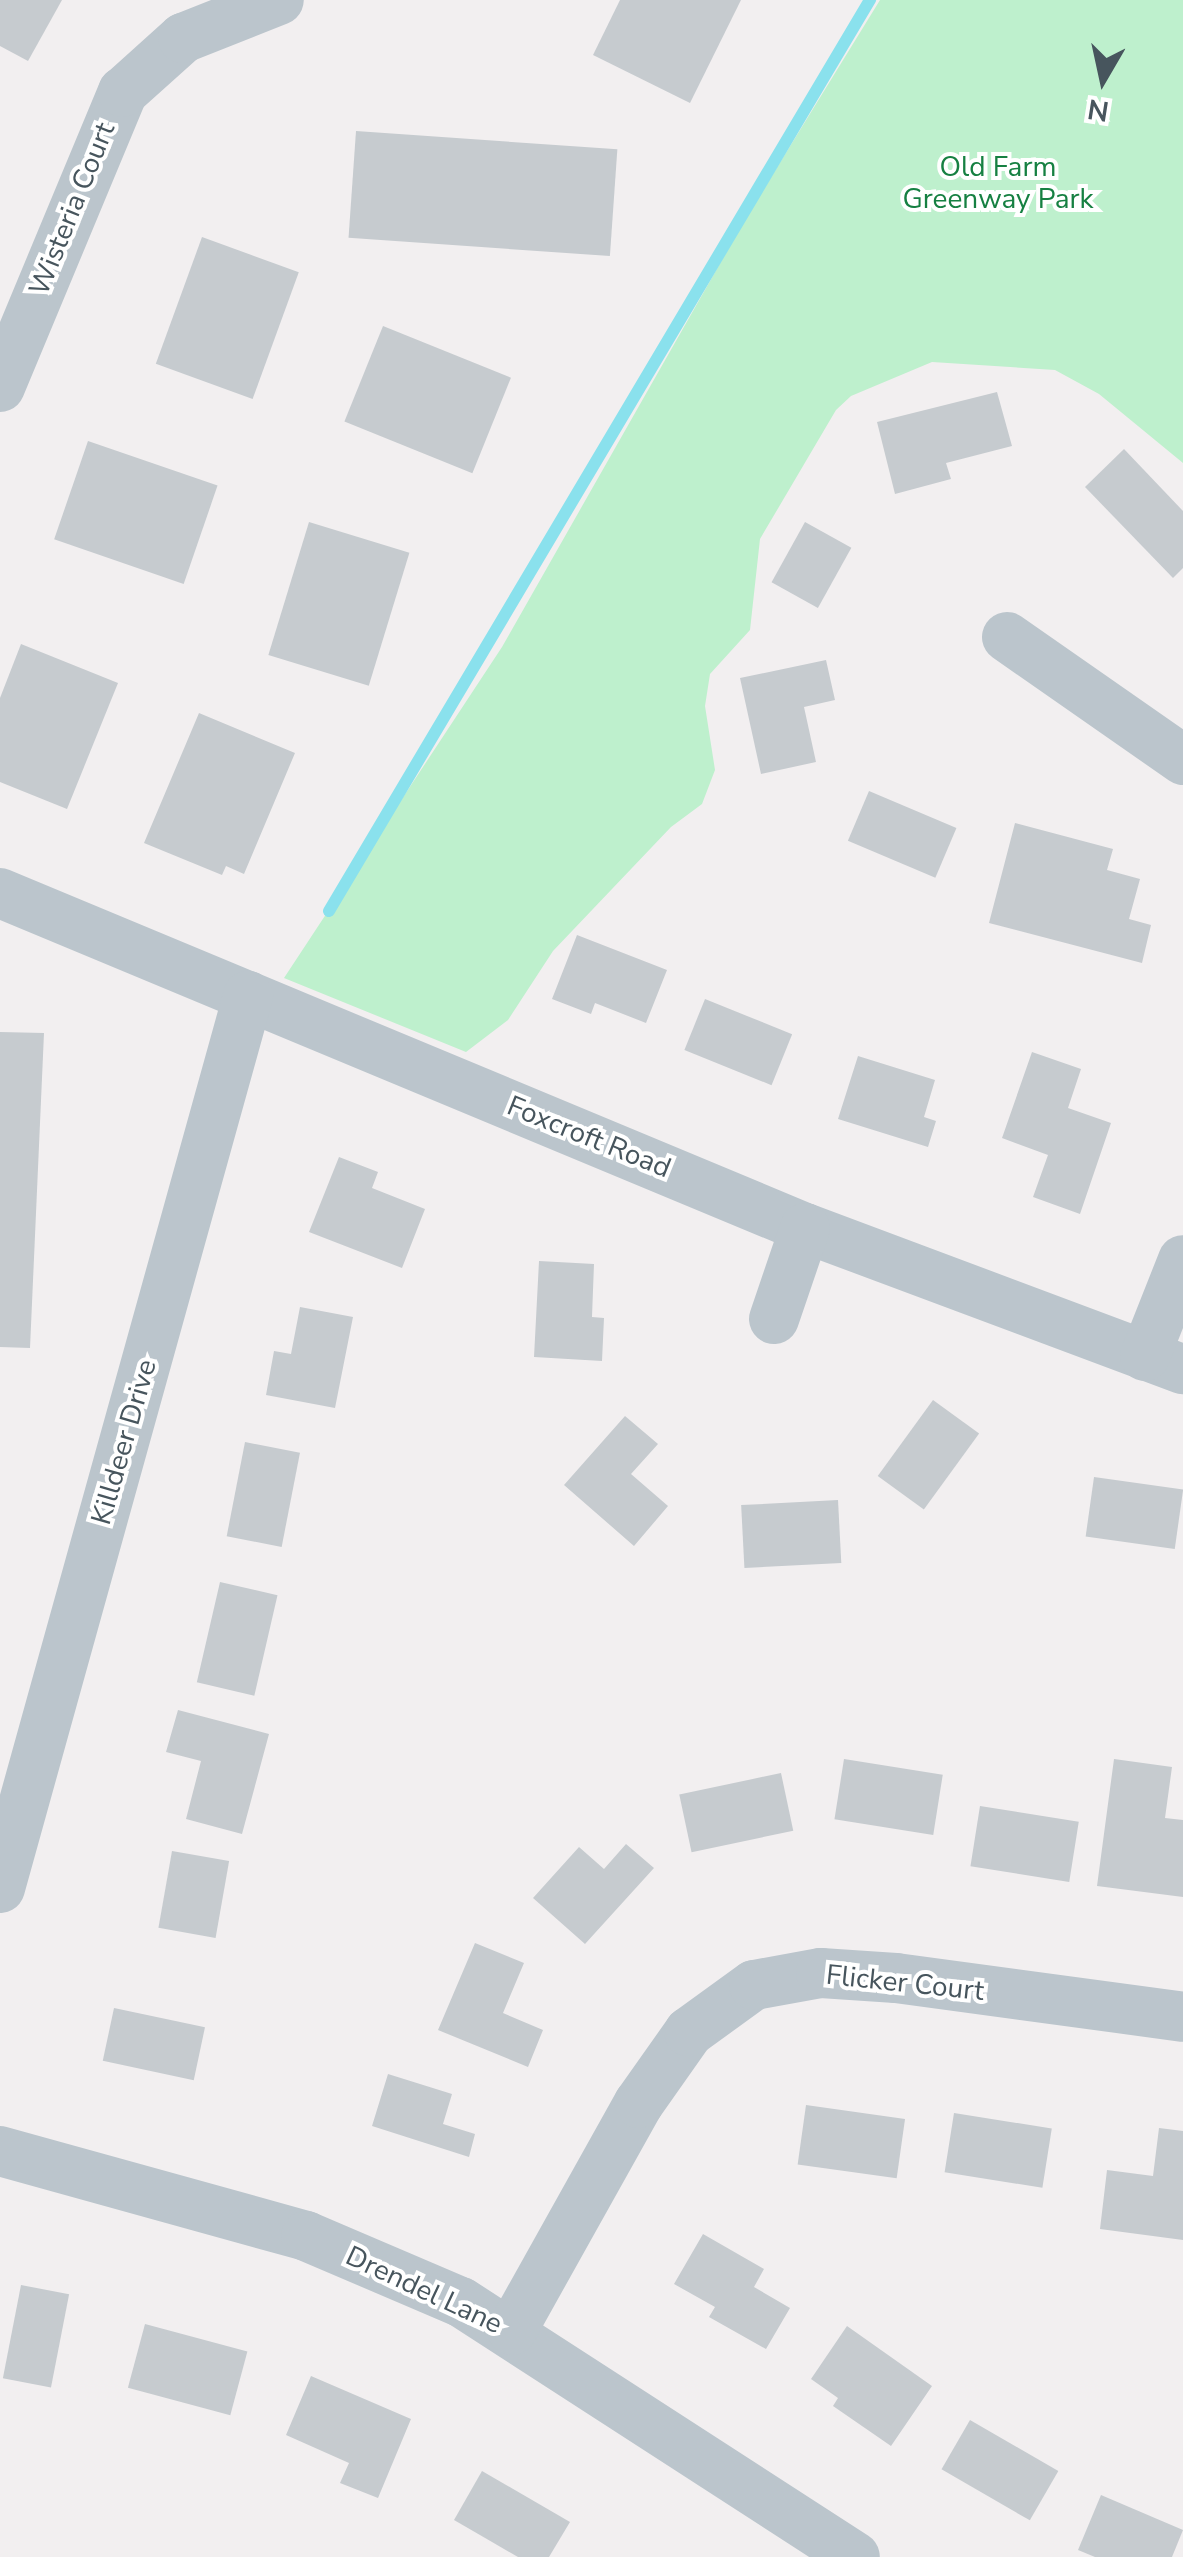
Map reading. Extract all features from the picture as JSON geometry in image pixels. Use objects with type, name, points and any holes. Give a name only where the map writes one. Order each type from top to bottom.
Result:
[{"type":"street","name":"Wisteria Court","points":[[0,387],[123,92],[182,38],[279,0]]},
{"type":"street","points":[[1007,637],[1183,760]]},
{"type":"street","name":"Foxcroft Road","points":[[0,893],[806,1228],[1164,1362]]},
{"type":"street","name":"Killdeer Drive","points":[[0,1888],[248,996]]},
{"type":"street","points":[[774,1319],[806,1228]]},
{"type":"street","points":[[1164,1362],[1183,1260]]},
{"type":"street","name":"Flicker Court","points":[[512,2330],[638,2103],[689,2032],[754,1985],[822,1972],[1183,2017]]},
{"type":"street","name":"Drendel Lane","points":[[0,2152],[306,2236],[512,2330],[855,2557]]},
{"type":"green space","name":"Old Farm Greenway Park","points":[[880,0],[1183,0],[1183,463],[1099,394],[1055,370],[932,362],[851,396],[836,410],[760,539],[750,630],[710,674],[705,706],[715,770],[702,804],[671,827],[553,951],[508,1020],[466,1052],[284,978],[502,647],[747,216]]},
{"type":"building","points":[[0,0],[62,0],[28,61],[0,46]]},
{"type":"building","points":[[620,0],[741,0],[690,103],[593,55]]},
{"type":"building","points":[[356,131],[617,149],[610,256],[349,238]]},
{"type":"building","points":[[202,237],[299,272],[253,399],[156,364]]},
{"type":"building","points":[[383,326],[511,378],[472,473],[344,421]]},
{"type":"building","points":[[997,392],[1012,446],[946,463],[951,479],[895,494],[877,422]]},
{"type":"building","points":[[88,441],[218,486],[184,584],[54,539]]},
{"type":"building","points":[[1124,449],[1183,511],[1183,568],[1173,578],[1085,487]]},
{"type":"building","points":[[309,522],[409,553],[369,686],[268,655]]},
{"type":"building","points":[[805,522],[851,548],[818,608],[772,582]]},
{"type":"building","points":[[21,644],[118,683],[67,809],[0,782],[0,698]]},
{"type":"building","points":[[826,660],[835,700],[804,707],[816,762],[761,774],[740,678]]},
{"type":"building","points":[[199,713],[295,753],[244,874],[226,866],[222,875],[144,843]]},
{"type":"building","points":[[869,791],[956,828],[935,878],[848,841]]},
{"type":"building","points":[[1015,823],[1113,849],[1107,870],[1140,879],[1129,919],[1151,925],[1142,963],[989,923]]},
{"type":"building","points":[[577,935],[667,970],[646,1023],[595,1003],[591,1014],[552,999]]},
{"type":"building","points":[[705,999],[792,1034],[772,1085],[684,1050]]},
{"type":"building","points":[[0,1032],[44,1033],[30,1348],[0,1347]]},
{"type":"building","points":[[1032,1052],[1081,1069],[1068,1108],[1111,1123],[1080,1214],[1033,1197],[1048,1155],[1002,1138]]},
{"type":"building","points":[[858,1056],[935,1080],[924,1117],[936,1121],[928,1147],[838,1119]]},
{"type":"building","points":[[339,1157],[378,1172],[372,1188],[425,1209],[402,1268],[309,1232]]},
{"type":"building","points":[[539,1261],[594,1264],[592,1317],[604,1318],[602,1361],[534,1357]]},
{"type":"building","points":[[300,1307],[353,1317],[335,1408],[266,1395],[274,1351],[291,1354]]},
{"type":"building","points":[[933,1400],[979,1434],[924,1510],[878,1476]]},
{"type":"building","points":[[625,1416],[658,1444],[631,1474],[668,1506],[634,1546],[564,1485]]},
{"type":"building","points":[[245,1442],[300,1453],[282,1547],[227,1536]]},
{"type":"building","points":[[1094,1477],[1183,1490],[1175,1549],[1086,1536]]},
{"type":"building","points":[[838,1500],[841,1563],[744,1568],[741,1505]]},
{"type":"building","points":[[220,1582],[277,1595],[254,1696],[197,1682]]},
{"type":"building","points":[[178,1710],[269,1734],[242,1834],[186,1819],[201,1761],[166,1752]]},
{"type":"building","points":[[844,1759],[943,1775],[933,1835],[834,1819]]},
{"type":"building","points":[[1114,1759],[1172,1767],[1165,1818],[1183,1820],[1183,1897],[1097,1886]]},
{"type":"building","points":[[781,1773],[793,1831],[692,1852],[679,1795]]},
{"type":"building","points":[[980,1806],[1079,1822],[1069,1882],[970,1866]]},
{"type":"building","points":[[626,1844],[654,1868],[585,1944],[533,1898],[579,1847],[604,1869]]},
{"type":"building","points":[[172,1851],[229,1861],[216,1938],[158,1928]]},
{"type":"building","points":[[475,1943],[524,1963],[503,2013],[543,2030],[528,2067],[438,2030]]},
{"type":"building","points":[[114,2008],[205,2027],[194,2080],[103,2061]]},
{"type":"building","points":[[388,2074],[452,2094],[443,2124],[475,2134],[469,2157],[372,2126]]},
{"type":"building","points":[[806,2105],[905,2119],[897,2178],[798,2164]]},
{"type":"building","points":[[954,2113],[1052,2128],[1042,2188],[945,2172]]},
{"type":"building","points":[[1159,2128],[1183,2131],[1183,2240],[1100,2229],[1107,2170],[1153,2176]]},
{"type":"building","points":[[703,2234],[764,2269],[754,2287],[790,2308],[766,2349],[709,2317],[715,2307],[674,2284]]},
{"type":"building","points":[[21,2285],[69,2294],[51,2388],[3,2378]]},
{"type":"building","points":[[145,2324],[247,2351],[230,2415],[128,2388]]},
{"type":"building","points":[[847,2326],[932,2386],[891,2446],[833,2406],[838,2398],[811,2379]]},
{"type":"building","points":[[311,2376],[411,2419],[378,2498],[340,2483],[349,2463],[286,2435]]},
{"type":"building","points":[[970,2420],[1058,2471],[1030,2520],[942,2469]]},
{"type":"building","points":[[482,2471],[570,2522],[549,2557],[518,2557],[454,2520]]},
{"type":"building","points":[[1101,2495],[1183,2530],[1172,2557],[1095,2557],[1078,2550]]},
{"type":"waterway","points":[[329,911],[870,0]]}]
